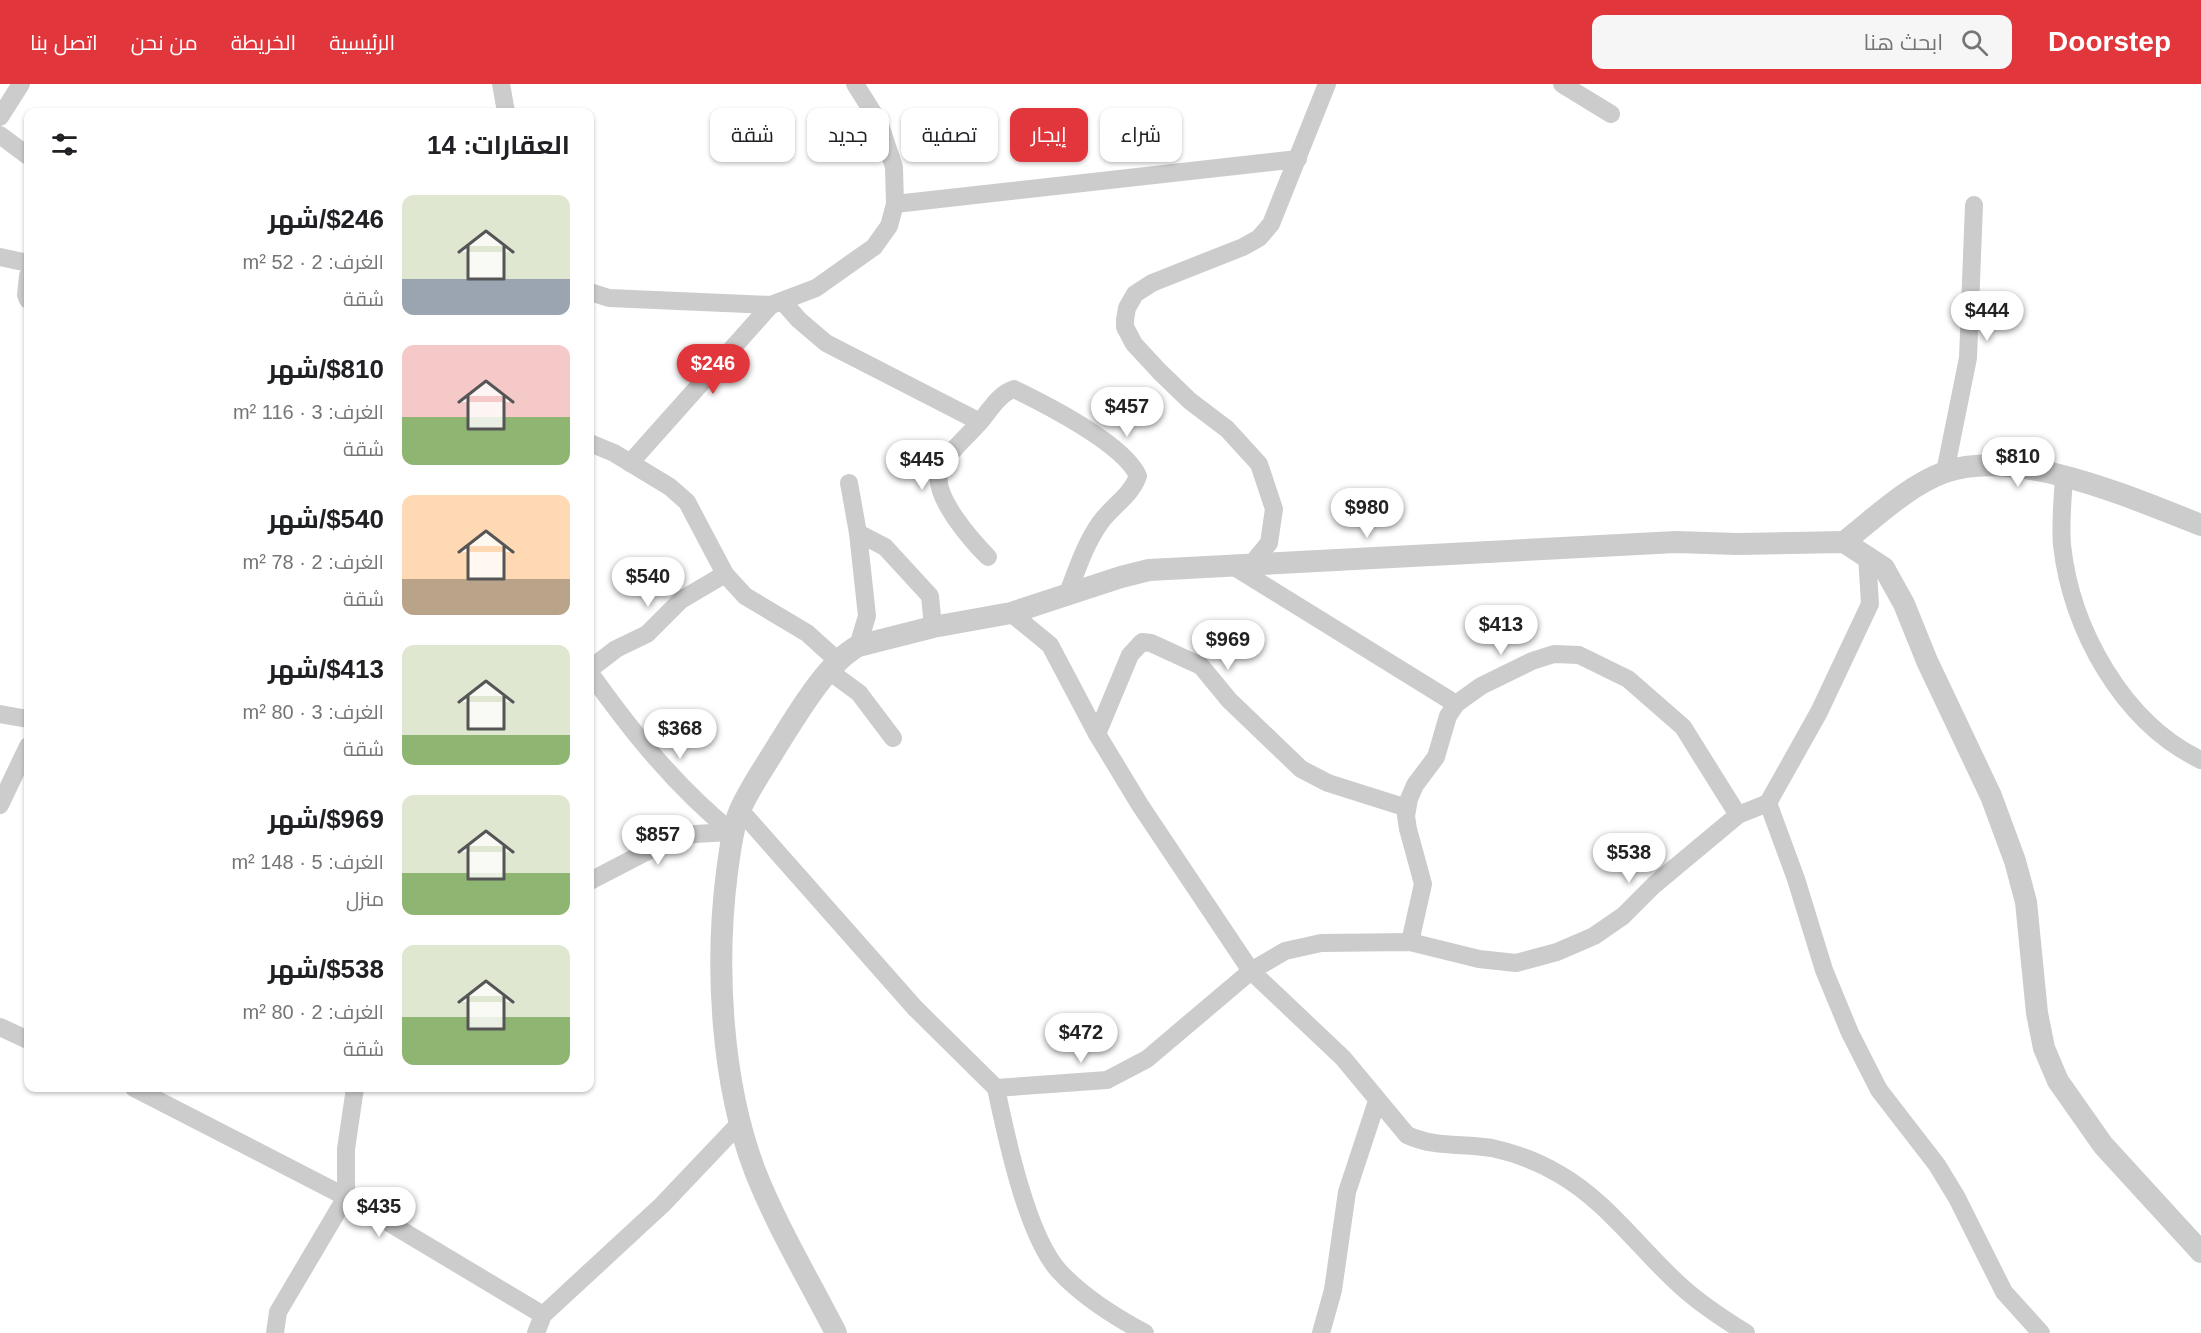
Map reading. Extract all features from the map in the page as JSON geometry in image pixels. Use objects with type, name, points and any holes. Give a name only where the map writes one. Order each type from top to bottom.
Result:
[{"type":"street","points":[[0,117],[21,84]]},
{"type":"street","points":[[501,84],[505,108]]},
{"type":"street","points":[[594,293],[609,298],[777,303],[816,288],[874,247],[889,226],[895,204],[894,166],[879,122],[855,84]]},
{"type":"street","points":[[1240,566],[1269,543],[1274,508],[1259,464],[1227,429],[1190,401],[1134,344],[1125,327],[1127,308],[1135,294],[1152,283],[1259,238],[1271,224],[1328,84]]},
{"type":"street","points":[[1562,84],[1611,114]]},
{"type":"street","points":[[0,135],[24,153]]},
{"type":"street","points":[[895,204],[1298,159]]},
{"type":"street","points":[[1945,472],[1968,358],[1974,205]]},
{"type":"street","points":[[0,257],[24,262]]},
{"type":"street","points":[[777,303],[826,343],[980,422]]},
{"type":"street","points":[[630,463],[777,303]]},
{"type":"street","points":[[988,557],[952,513],[939,486],[939,474],[946,462],[999,398],[1014,389],[1056,409],[1095,434],[1136,471],[1138,476],[1134,486],[1101,522],[1084,550],[1067,595]]},
{"type":"street","points":[[594,445],[670,487],[687,502],[725,574],[745,596],[807,633],[860,693],[893,738]]},
{"type":"street","points":[[1844,542],[1911,490],[1945,472],[1992,463],[2064,476],[2201,525]]},
{"type":"street","points":[[2064,476],[2062,543],[2076,603],[2087,634],[2128,704],[2170,742],[2201,760]]},
{"type":"street","points":[[849,483],[858,533],[867,616],[858,646]]},
{"type":"street","points":[[858,533],[885,547],[930,596],[933,627]]},
{"type":"street","points":[[836,1333],[756,1172],[739,1124],[727,1041],[720,955],[731,841],[740,810],[785,733],[834,666],[858,646],[933,627],[1011,613],[1149,570],[1676,542],[1737,544],[1844,542],[1867,555],[1884,568],[1904,604],[1991,796],[2015,861],[2026,902],[2037,1013],[2044,1048],[2058,1081],[2103,1145],[2201,1252]]},
{"type":"street","points":[[996,1088],[1107,1080],[1147,1059],[1251,971],[1285,951],[1321,943],[1410,942],[1479,959],[1516,963],[1557,952],[1594,936],[1623,916],[1654,885],[1738,815],[1768,803],[1819,712],[1870,604],[1867,555]]},
{"type":"street","points":[[1240,566],[1456,704]]},
{"type":"street","points":[[594,668],[616,649],[647,634],[681,600],[725,574]]},
{"type":"street","points":[[1011,613],[1050,645],[1097,734],[1166,844],[1251,971],[1343,1058],[1407,1135],[1420,1142],[1491,1148],[1521,1156],[1560,1174],[1594,1199],[1684,1289],[1746,1333]]},
{"type":"street","points":[[1097,734],[1131,655],[1142,642],[1151,643],[1201,666],[1250,722],[1301,769],[1344,789],[1407,808]]},
{"type":"street","points":[[1410,942],[1424,884],[1408,829],[1407,808],[1415,785],[1436,757],[1448,716],[1456,704],[1481,686],[1532,661],[1554,654],[1579,655],[1628,679],[1683,726],[1738,815]]},
{"type":"street","points":[[594,676],[663,768],[731,841]]},
{"type":"street","points":[[0,714],[24,718]]},
{"type":"street","points":[[0,805],[24,754]]},
{"type":"street","points":[[1768,803],[1796,879],[1824,970],[1850,1033],[1869,1071],[1896,1114],[1917,1137],[1952,1190],[2004,1292],[2041,1333]]},
{"type":"street","points":[[740,810],[915,1008],[996,1088],[1008,1146],[1039,1240],[1058,1270],[1080,1291],[1145,1333]]},
{"type":"street","points":[[594,879],[669,840],[694,834],[731,841]]},
{"type":"street","points":[[0,1027],[24,1038]]},
{"type":"street","points":[[142,1092],[346,1197],[543,1315]]},
{"type":"street","points":[[275,1333],[278,1312],[346,1197],[346,1149],[354,1092]]},
{"type":"street","points":[[1321,1333],[1333,1290],[1347,1192],[1377,1101]]},
{"type":"street","points":[[536,1333],[543,1315],[662,1205],[739,1124]]}]
